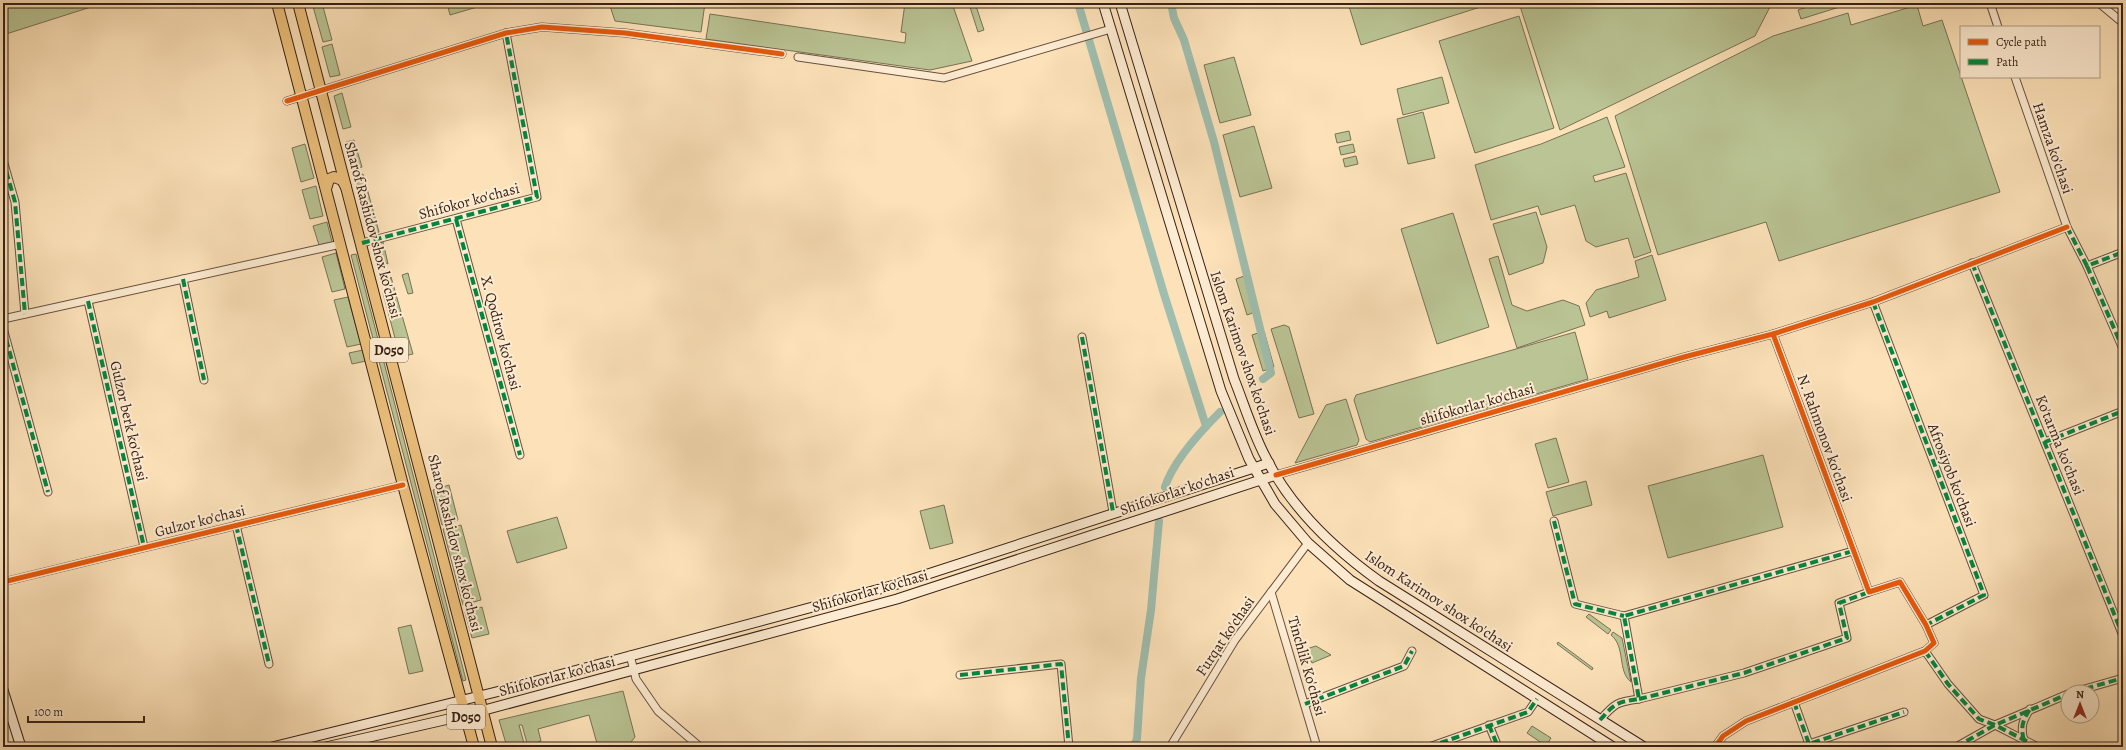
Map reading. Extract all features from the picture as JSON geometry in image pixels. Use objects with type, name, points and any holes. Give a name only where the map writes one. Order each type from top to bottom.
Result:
[{"type":"main road","name":"D050","points":[[277,3],[403,484],[474,747]]},
{"type":"main road","name":"Sharof Rashidov shox ko'chasi","points":[[298,3],[362,243],[479,697]]},
{"type":"main road","name":"Islom Karimov shox ko'chasi","points":[[1104,3],[1216,376],[1241,440],[1254,468],[1275,504],[1308,543],[1350,580],[1613,747]]},
{"type":"main road","name":"Islom Karimov shox ko'chasi","points":[[1120,3],[1234,379],[1255,434],[1276,475],[1319,532],[1350,560],[1379,581],[1644,747]]},
{"type":"main road","points":[[326,189],[329,180],[334,176],[342,180],[347,189]]},
{"type":"main road","name":"Shifokorlar ko'chasi","points":[[272,747],[479,697],[630,655],[891,586],[1113,512],[1269,463]]},
{"type":"main road","name":"Shifokorlar ko'chasi","points":[[326,747],[483,711],[897,599],[1276,475]]},
{"type":"main road","points":[[3,690],[21,747]]},
{"type":"main road","name":"D050","points":[[479,697],[492,747]]},
{"type":"street","points":[[1990,3],[1998,26]]},
{"type":"street","points":[[2099,3],[2123,23]]},
{"type":"street","points":[[287,101],[506,33],[542,27],[625,33],[782,54]]},
{"type":"street","points":[[798,57],[944,78],[1112,29]]},
{"type":"street","name":"Shifokor ko'chasi","points":[[362,243],[537,197],[506,33]]},
{"type":"street","name":"Hamza ko'chasi","points":[[2015,78],[2067,227],[2087,266],[2123,349]]},
{"type":"street","points":[[3,160],[15,202],[25,314]]},
{"type":"street","name":"X. Qodirov ko'chasi","points":[[456,218],[520,455]]},
{"type":"street","name":"shifokorlar ko'chasi","points":[[1276,475],[1684,357],[1774,334],[1872,302],[2067,227]]},
{"type":"street","points":[[3,319],[341,244]]},
{"type":"street","points":[[2087,266],[2123,252]]},
{"type":"street","name":"Ko'tarma ko'chasi","points":[[1972,263],[2123,636]]},
{"type":"street","points":[[183,279],[204,380]]},
{"type":"street","name":"Gulzor berk ko'chasi","points":[[88,300],[144,547]]},
{"type":"street","name":"Afrosiyob ko'chasi","points":[[1872,302],[1984,595],[1926,625]]},
{"type":"street","points":[[3,328],[48,492]]},
{"type":"street","name":"N. Rahmonov ko'chasi","points":[[1774,334],[1869,592]]},
{"type":"street","points":[[1082,337],[1113,512]]},
{"type":"street","points":[[2045,442],[2123,411]]},
{"type":"street","name":"Gulzor ko'chasi","points":[[3,582],[403,484]]},
{"type":"street","points":[[1554,521],[1575,604],[1624,616],[1853,551]]},
{"type":"street","points":[[236,525],[269,664]]},
{"type":"street","name":"Furqat ko'chasi","points":[[1170,747],[1235,640],[1308,543]]},
{"type":"street","points":[[1600,720],[1613,705],[1622,701],[1639,699],[1744,673],[1847,638],[1839,603],[1900,582],[1926,625],[1934,643],[1925,651],[1746,721],[1723,736],[1715,747]]},
{"type":"street","name":"Tinchlik Ko'chasi","points":[[1271,592],[1317,747]]},
{"type":"street","points":[[1624,616],[1639,699]]},
{"type":"street","points":[[1305,704],[1404,666],[1412,651]]},
{"type":"street","points":[[1925,651],[1948,684],[1979,719],[1995,725],[2038,747]]},
{"type":"street","points":[[630,655],[636,679],[658,710],[700,747]]},
{"type":"street","points":[[960,675],[1061,664],[1069,747],[1059,747]]},
{"type":"street","points":[[2100,685],[2123,678]]},
{"type":"street","points":[[1956,747],[1995,725],[2060,697]]},
{"type":"street","points":[[1429,747],[1528,712],[1537,699]]},
{"type":"street","points":[[1794,702],[1809,744],[1904,712]]},
{"type":"street","points":[[2024,740],[2021,729],[2024,719],[2030,709]]},
{"type":"street","points":[[1489,725],[1498,747]]},
{"type":"green space","points":[[3,3],[94,3],[94,6],[3,35]]},
{"type":"green space","points":[[312,3],[322,3],[332,40],[323,42]]},
{"type":"green space","points":[[447,3],[491,3],[450,15]]},
{"type":"green space","points":[[609,3],[705,3],[701,32],[615,21]]},
{"type":"green space","points":[[905,3],[952,3],[972,61],[930,70],[706,39],[710,14],[905,43],[906,33],[901,32]]},
{"type":"green space","points":[[975,3],[984,30],[978,32],[969,4]]},
{"type":"green space","points":[[1348,3],[1493,3],[1361,45]]},
{"type":"green space","points":[[1519,3],[1772,3],[1755,36],[1560,130]]},
{"type":"green space","points":[[1819,3],[1846,3],[1846,5],[1801,19],[1798,10]]},
{"type":"green space","points":[[1917,5],[1923,26],[1942,20],[1960,73],[1960,78],[1962,78],[2000,192],[1779,261],[1766,222],[1658,255],[1615,116],[1773,36],[1848,13],[1851,25]]},
{"type":"green space","points":[[1519,16],[1554,128],[1475,153],[1439,41]]},
{"type":"green space","points":[[332,44],[340,75],[330,77],[322,47]]},
{"type":"green space","points":[[1234,57],[1251,115],[1220,123],[1204,65]]},
{"type":"green space","points":[[1442,77],[1449,103],[1403,115],[1397,89]]},
{"type":"green space","points":[[342,93],[351,127],[343,129],[334,96]]},
{"type":"green space","points":[[1423,112],[1435,158],[1408,164],[1397,119]]},
{"type":"green space","points":[[1607,117],[1625,167],[1593,176],[1595,182],[1626,173],[1651,252],[1634,258],[1628,238],[1596,247],[1586,241],[1575,205],[1541,215],[1538,206],[1491,220],[1475,165],[1541,144]]},
{"type":"green space","points":[[1254,126],[1272,188],[1240,197],[1223,135]]},
{"type":"green space","points":[[1349,131],[1351,140],[1337,143],[1335,134]]},
{"type":"green space","points":[[354,140],[362,167],[353,170],[346,142]]},
{"type":"green space","points":[[305,144],[314,178],[301,182],[292,148]]},
{"type":"green space","points":[[1353,144],[1355,152],[1341,155],[1339,147]]},
{"type":"green space","points":[[1356,156],[1358,164],[1345,167],[1343,159]]},
{"type":"green space","points":[[363,174],[379,232],[371,235],[355,177]]},
{"type":"green space","points":[[316,186],[323,216],[310,219],[302,190]]},
{"type":"green space","points":[[1536,212],[1547,247],[1543,263],[1509,275],[1493,224]]},
{"type":"green space","points":[[1453,213],[1489,327],[1437,344],[1401,229]]},
{"type":"green space","points":[[327,222],[332,242],[319,245],[313,226]]},
{"type":"green space","points":[[383,242],[388,264],[374,256],[371,245]]},
{"type":"green space","points":[[336,253],[345,289],[332,292],[322,257]]},
{"type":"green space","points":[[356,254],[466,680],[463,681],[351,255]]},
{"type":"green space","points":[[1652,255],[1666,300],[1609,318],[1607,311],[1590,317],[1586,303],[1596,290],[1639,277],[1635,261]]},
{"type":"green space","points":[[1498,256],[1512,305],[1527,311],[1563,300],[1579,306],[1585,325],[1517,348],[1489,259]]},
{"type":"green space","points":[[408,273],[413,293],[408,294],[402,275]]},
{"type":"green space","points":[[1247,275],[1258,311],[1247,315],[1236,279]]},
{"type":"green space","points":[[391,277],[413,354],[400,357],[383,293]]},
{"type":"green space","points":[[348,297],[361,344],[347,347],[334,300]]},
{"type":"green space","points":[[1284,325],[1289,327],[1314,414],[1299,418],[1271,329]]},
{"type":"green space","points":[[1264,331],[1274,367],[1263,371],[1252,335]]},
{"type":"green space","points":[[1575,332],[1588,379],[1370,442],[1366,439],[1354,400],[1356,395]]},
{"type":"green space","points":[[363,350],[366,361],[352,364],[349,353]]},
{"type":"green space","points":[[1346,399],[1359,440],[1357,445],[1295,463],[1326,405]]},
{"type":"green space","points":[[1556,438],[1569,482],[1548,488],[1535,444]]},
{"type":"green space","points":[[1763,455],[1783,527],[1668,558],[1648,486]]},
{"type":"green space","points":[[1586,481],[1592,505],[1553,516],[1546,492]]},
{"type":"green space","points":[[449,485],[458,520],[442,525],[433,490]]},
{"type":"green space","points":[[944,505],[953,543],[930,549],[920,511]]},
{"type":"green space","points":[[557,517],[567,548],[517,563],[507,531]]},
{"type":"green space","points":[[461,525],[481,600],[463,605],[443,529]]},
{"type":"green space","points":[[482,607],[489,634],[472,638],[465,612]]},
{"type":"green space","points":[[1589,614],[1611,630],[1608,634],[1586,617]]},
{"type":"green space","points":[[411,625],[423,671],[409,674],[398,628]]},
{"type":"green space","points":[[1613,632],[1622,638],[1631,682],[1624,672],[1616,640],[1611,635]]},
{"type":"green space","points":[[1558,642],[1593,668],[1592,670],[1557,644]]},
{"type":"green space","points":[[1316,646],[1331,655],[1312,663],[1306,649]]},
{"type":"green space","points":[[623,691],[635,737],[627,747],[598,747],[589,715],[538,729],[541,741],[533,744],[534,747],[528,747],[522,725],[519,725],[525,747],[507,747],[499,720]]},
{"type":"green space","points":[[1532,726],[1551,738],[1546,746],[1527,733]]},
{"type":"waterway","points":[[1078,3],[1164,294],[1206,426]]},
{"type":"waterway","points":[[1171,3],[1174,18],[1184,40],[1214,142],[1271,373],[1263,379]]},
{"type":"waterway","points":[[1165,487],[1174,467],[1188,447],[1220,412]]},
{"type":"waterway","points":[[1133,747],[1137,739],[1141,678],[1151,610],[1159,521]]},
{"type":"marked path","points":[[362,243],[537,197],[506,33]]},
{"type":"marked path","points":[[3,160],[15,202],[25,314]]},
{"type":"marked path","points":[[456,219],[520,455]]},
{"type":"marked path","points":[[2067,227],[2087,266],[2123,252]]},
{"type":"marked path","points":[[1972,263],[2123,636]]},
{"type":"marked path","points":[[2087,266],[2123,349]]},
{"type":"marked path","points":[[183,279],[204,380]]},
{"type":"marked path","points":[[88,301],[144,547]]},
{"type":"marked path","points":[[1873,302],[1984,595],[1926,625]]},
{"type":"marked path","points":[[3,328],[48,492]]},
{"type":"marked path","points":[[1082,337],[1113,512]]},
{"type":"marked path","points":[[2045,442],[2123,411]]},
{"type":"marked path","points":[[1554,521],[1575,604],[1624,616]]},
{"type":"marked path","points":[[236,525],[269,664]]},
{"type":"marked path","points":[[1600,720],[1617,704],[1639,699],[1624,616],[1853,551]]},
{"type":"marked path","points":[[1639,699],[1744,673],[1847,638],[1839,603],[1869,592]]},
{"type":"marked path","points":[[1305,704],[1404,666],[1412,651]]},
{"type":"marked path","points":[[1925,651],[1948,684],[1979,719],[1995,725],[2038,747]]},
{"type":"marked path","points":[[960,675],[1061,664],[1069,747]]},
{"type":"marked path","points":[[2100,685],[2123,678]]},
{"type":"marked path","points":[[1956,747],[1995,725],[2060,697]]},
{"type":"marked path","points":[[1429,747],[1528,712],[1537,699]]},
{"type":"marked path","points":[[1794,702],[1809,744],[1904,712]]},
{"type":"marked path","points":[[2024,740],[2022,731],[2023,724],[2030,709]]},
{"type":"marked path","points":[[1489,725],[1498,747]]},
{"type":"marked path","points":[[1059,747],[1068,746]]},
{"type":"cycle path","points":[[287,101],[506,33],[542,27],[625,33],[782,54]]},
{"type":"cycle path","points":[[1276,475],[1684,357],[1773,334],[1873,302],[2067,227]]},
{"type":"cycle path","points":[[1715,747],[1723,736],[1746,721],[1925,651],[1934,643],[1926,625],[1900,582],[1869,592],[1773,334]]},
{"type":"cycle path","points":[[3,582],[403,485]]}]
